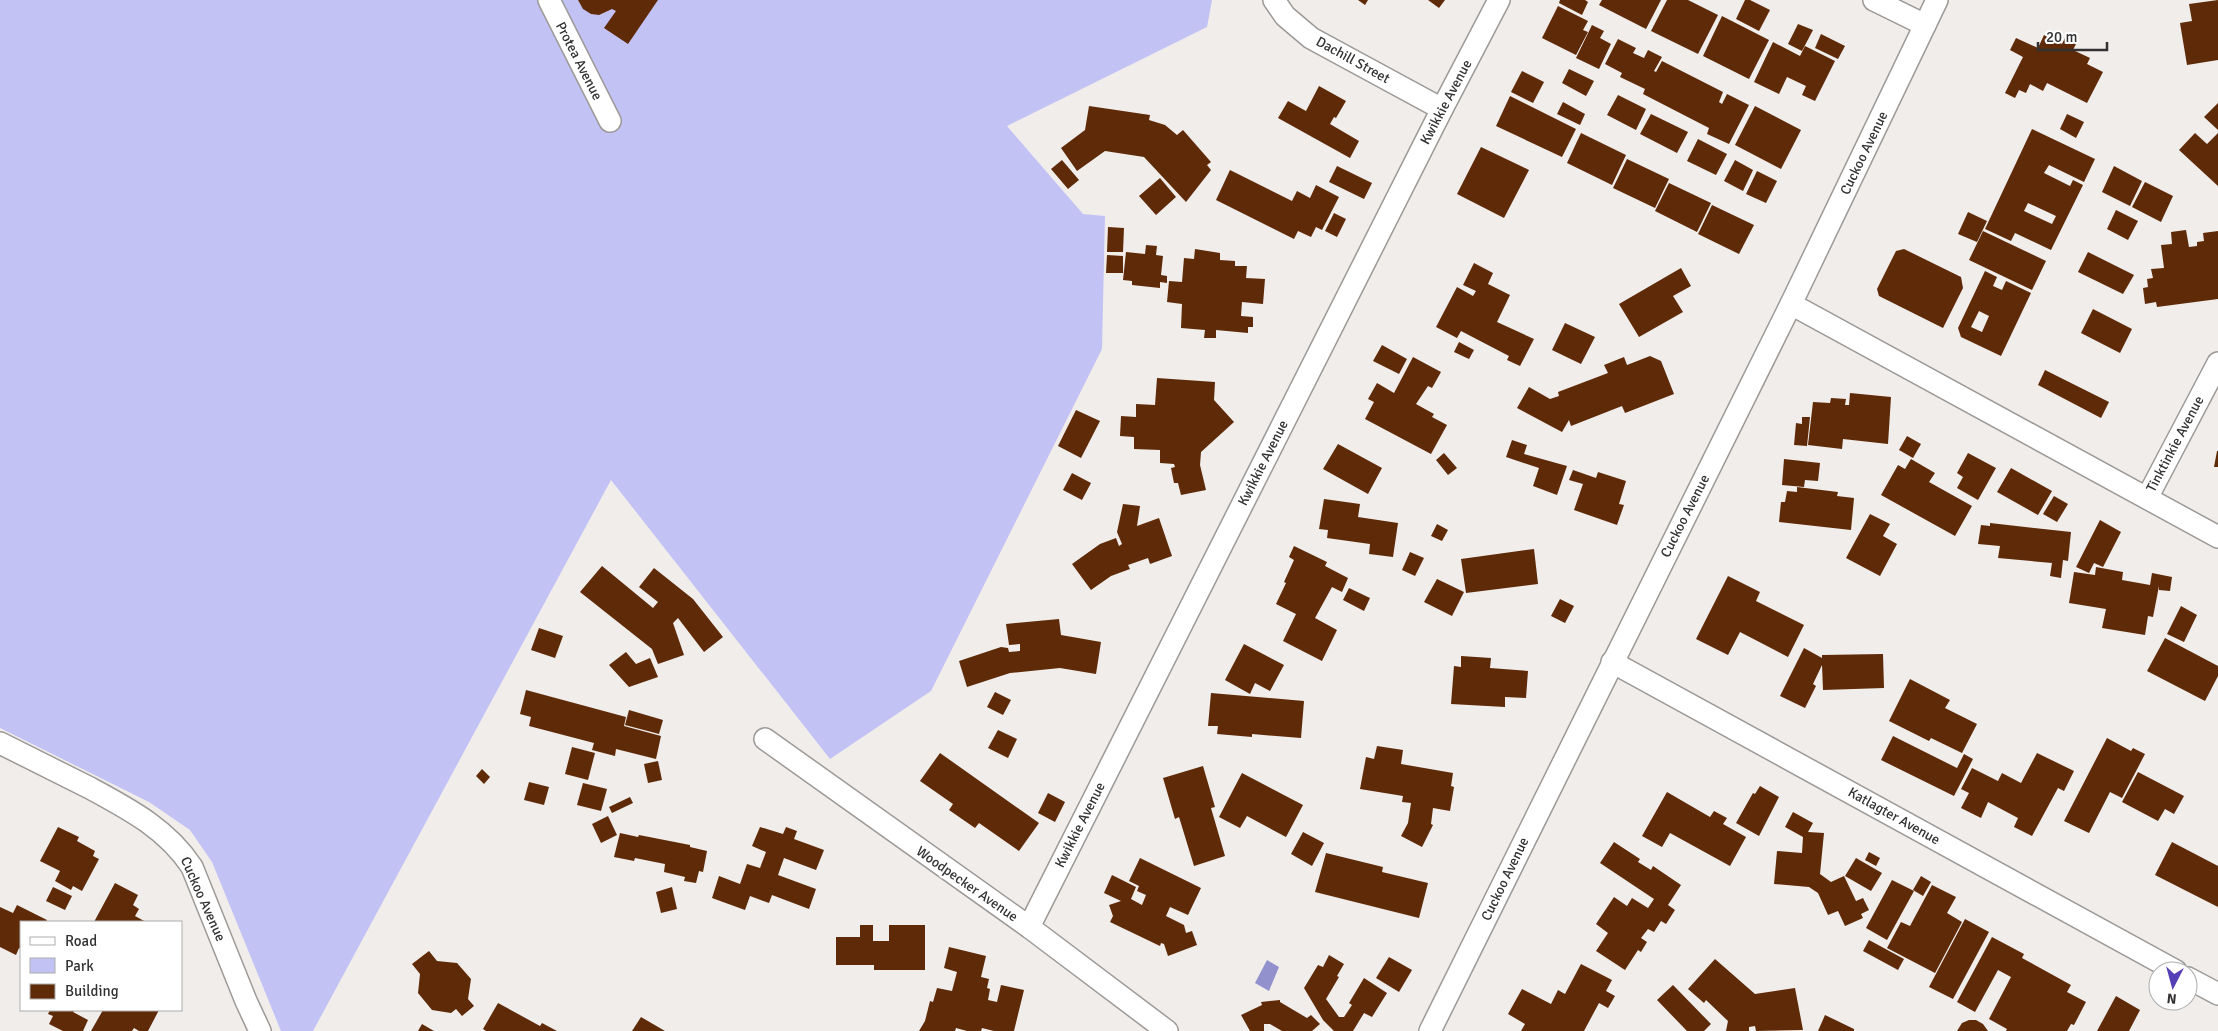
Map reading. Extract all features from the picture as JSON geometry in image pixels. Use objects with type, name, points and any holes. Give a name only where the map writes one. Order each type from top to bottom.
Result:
[{"type":"street","name":"Protea Avenue","points":[[549,0],[610,121]]},
{"type":"street","name":"Dachill Street","points":[[1274,0],[1285,16],[1312,38],[1442,109]]},
{"type":"street","name":"Kwikkie Avenue","points":[[1029,927],[1498,0]]},
{"type":"street","points":[[1874,0],[1925,25]]},
{"type":"street","name":"Cuckoo Avenue","points":[[1430,1031],[1791,304],[1937,0]]},
{"type":"street","points":[[1791,304],[2218,537]]},
{"type":"street","name":"Tinktinkie Avenue","points":[[2147,498],[2218,363]]},
{"type":"street","name":"Katlagter Avenue","points":[[1612,662],[2158,961]]},
{"type":"street","name":"Woodpecker Avenue","points":[[765,739],[1029,927],[1167,1031]]},
{"type":"street","name":"Cuckoo Avenue","points":[[0,743],[133,811],[163,832],[181,851],[192,867],[260,1031]]},
{"type":"street","points":[[2198,983],[2218,994]]},
{"type":"green space","points":[[0,0],[1212,0],[1207,27],[1007,126],[1083,214],[1105,216],[1102,349],[931,691],[830,759],[611,480],[313,1031],[281,1031],[212,862],[190,830],[149,802],[0,728]]},
{"type":"shaded area","points":[[1267,960],[1279,967],[1269,991],[1255,983]]},
{"type":"building","points":[[578,0],[658,0],[628,44],[604,28],[616,11],[612,9],[599,15],[591,14],[583,9]]},
{"type":"building","points":[[1358,0],[1368,0],[1365,5]]},
{"type":"building","points":[[1428,0],[1445,0],[1439,8]]},
{"type":"building","points":[[1560,0],[1585,0],[1588,2],[1582,15],[1559,3]]},
{"type":"building","points":[[1602,0],[1661,0],[1646,29],[1599,5]]},
{"type":"building","points":[[1667,0],[1688,0],[1718,15],[1698,54],[1651,31]]},
{"type":"building","points":[[1745,0],[1750,0],[1770,10],[1759,31],[1736,19]]},
{"type":"building","points":[[2218,0],[2218,60],[2187,65],[2180,23],[2192,21],[2189,4]]},
{"type":"building","points":[[1558,6],[1588,21],[1583,30],[1588,32],[1576,55],[1542,38]]},
{"type":"building","points":[[1722,16],[1769,40],[1749,79],[1703,56]]},
{"type":"building","points":[[1798,24],[1813,30],[1802,51],[1788,44]]},
{"type":"building","points":[[1592,25],[1604,31],[1600,38],[1611,44],[1599,69],[1576,58]]},
{"type":"building","points":[[1821,34],[1845,46],[1838,59],[1815,48]]},
{"type":"building","points":[[2044,35],[2062,44],[2066,36],[2077,42],[2073,50],[2090,58],[2087,64],[2103,72],[2087,103],[2047,83],[2043,91],[2030,84],[2026,93],[2019,90],[2015,98],[2005,93],[2023,57],[2010,50],[2016,38],[2038,48]]},
{"type":"building","points":[[1618,39],[1636,48],[1633,53],[1644,58],[1648,50],[1662,57],[1654,71],[1656,72],[1662,61],[1723,92],[1719,102],[1722,104],[1727,94],[1749,105],[1729,144],[1707,134],[1709,128],[1643,94],[1645,89],[1620,77],[1622,73],[1605,64]]},
{"type":"building","points":[[1773,42],[1800,56],[1805,46],[1835,61],[1815,101],[1802,95],[1806,86],[1787,77],[1779,94],[1754,82]]},
{"type":"building","points":[[1569,69],[1594,81],[1586,96],[1562,83]]},
{"type":"building","points":[[1522,71],[1544,82],[1533,103],[1511,92]]},
{"type":"building","points":[[1319,86],[1346,101],[1330,124],[1359,141],[1350,158],[1278,118],[1288,101],[1306,111]]},
{"type":"building","points":[[1618,95],[1646,109],[1636,130],[1607,115]]},
{"type":"building","points":[[1510,96],[1576,129],[1562,157],[1496,126]]},
{"type":"building","points":[[1563,102],[1585,114],[1580,125],[1557,114]]},
{"type":"building","points":[[2218,103],[2218,130],[2204,117]]},
{"type":"building","points":[[1089,106],[1150,115],[1149,120],[1165,125],[1177,135],[1183,130],[1211,162],[1207,165],[1211,170],[1186,202],[1144,157],[1105,151],[1077,171],[1061,148],[1085,130]]},
{"type":"building","points":[[1755,106],[1801,130],[1781,169],[1735,145]]},
{"type":"building","points":[[1651,114],[1688,132],[1677,153],[1640,134]]},
{"type":"building","points":[[2067,114],[2084,122],[2076,138],[2060,129]]},
{"type":"building","points":[[2032,129],[2095,159],[2084,182],[2049,165],[2044,173],[2070,186],[2073,180],[2083,185],[2051,250],[2015,233],[2011,241],[1985,229]],"holes":[[[2028,203],[2056,216],[2052,224],[2024,211]]]},
{"type":"building","points":[[1581,133],[1626,155],[1612,185],[1567,163]]},
{"type":"building","points":[[2195,133],[2207,144],[2218,133],[2218,186],[2179,150]]},
{"type":"building","points":[[1698,139],[1727,154],[1716,175],[1687,161]]},
{"type":"building","points":[[1481,147],[1529,170],[1504,218],[1457,194]]},
{"type":"building","points":[[1627,159],[1669,179],[1655,208],[1613,188]]},
{"type":"building","points":[[1062,160],[1079,180],[1068,189],[1051,169]]},
{"type":"building","points":[[1735,160],[1753,170],[1743,191],[1724,181]]},
{"type":"building","points":[[1337,166],[1372,183],[1364,199],[1329,182]]},
{"type":"building","points":[[2114,166],[2142,181],[2130,206],[2102,192]]},
{"type":"building","points":[[1230,170],[1292,201],[1297,191],[1310,198],[1316,185],[1339,197],[1322,230],[1316,227],[1311,237],[1298,231],[1294,239],[1216,200]]},
{"type":"building","points":[[1757,171],[1777,181],[1766,203],[1746,194]]},
{"type":"building","points":[[1160,178],[1176,197],[1156,215],[1139,196]]},
{"type":"building","points":[[2145,182],[2173,196],[2161,222],[2132,207]]},
{"type":"building","points":[[1669,183],[1711,203],[1697,232],[1655,211]]},
{"type":"building","points":[[1712,205],[1754,225],[1739,254],[1698,234]]},
{"type":"building","points":[[2116,210],[2138,221],[2128,240],[2107,229]]},
{"type":"building","points":[[1968,212],[1987,221],[1977,242],[1958,234]]},
{"type":"building","points":[[1334,213],[1346,219],[1337,237],[1325,231]]},
{"type":"building","points":[[1108,227],[1124,228],[1123,252],[1107,252]]},
{"type":"building","points":[[2186,230],[2189,247],[2197,246],[2197,242],[2204,241],[2203,233],[2218,231],[2218,299],[2157,307],[2156,302],[2145,304],[2143,288],[2148,287],[2147,279],[2153,278],[2151,269],[2164,268],[2161,245],[2172,244],[2171,232]]},
{"type":"building","points":[[1983,231],[2046,261],[2032,290],[1969,260]]},
{"type":"building","points":[[1146,245],[1157,246],[1156,255],[1163,256],[1161,275],[1167,276],[1167,283],[1160,282],[1160,288],[1132,285],[1132,281],[1123,280],[1126,252],[1145,254]]},
{"type":"building","points":[[1195,249],[1220,253],[1220,260],[1235,261],[1235,266],[1247,266],[1246,278],[1265,279],[1263,304],[1242,302],[1241,316],[1253,317],[1253,327],[1248,327],[1248,333],[1216,330],[1216,338],[1204,338],[1205,330],[1181,328],[1182,304],[1167,302],[1169,281],[1182,282],[1184,258],[1194,259]]},
{"type":"building","points":[[1904,249],[1961,277],[1963,288],[1943,328],[1879,296],[1877,289],[1896,251]]},
{"type":"building","points":[[2088,252],[2134,275],[2123,294],[2078,272]]},
{"type":"building","points":[[1107,255],[1123,256],[1123,273],[1106,273]]},
{"type":"building","points":[[1474,263],[1493,273],[1488,284],[1510,295],[1497,322],[1534,339],[1520,366],[1507,360],[1509,356],[1461,331],[1457,338],[1436,327],[1457,287],[1473,296],[1476,291],[1463,285]]},
{"type":"building","points":[[1681,268],[1691,286],[1673,296],[1683,312],[1639,337],[1619,304]]},
{"type":"building","points":[[1985,271],[1997,277],[1993,286],[2002,290],[2006,281],[2031,293],[2001,356],[1961,337],[1958,328]],"holes":[[[1979,311],[1989,316],[1982,332],[1971,327]]]},
{"type":"building","points":[[2093,309],[2132,329],[2120,353],[2081,333]]},
{"type":"building","points":[[1565,323],[1595,337],[1581,364],[1552,350]]},
{"type":"building","points":[[1459,342],[1474,350],[1469,359],[1454,352]]},
{"type":"building","points":[[1382,345],[1407,359],[1399,374],[1373,361]]},
{"type":"building","points":[[1650,356],[1661,361],[1674,394],[1625,413],[1622,406],[1571,426],[1569,420],[1562,432],[1517,408],[1529,387],[1550,399],[1559,396],[1558,392],[1608,373],[1604,365],[1624,357],[1627,365]]},
{"type":"building","points":[[1413,357],[1441,372],[1432,388],[1428,386],[1416,404],[1434,414],[1432,417],[1447,425],[1431,454],[1365,419],[1374,402],[1368,399],[1377,383],[1394,393]]},
{"type":"building","points":[[2045,370],[2109,402],[2101,418],[2038,385]]},
{"type":"building","points":[[1157,378],[1215,382],[1214,400],[1234,422],[1201,452],[1200,465],[1206,490],[1181,495],[1178,483],[1174,483],[1171,468],[1175,467],[1174,464],[1160,463],[1160,450],[1134,449],[1134,437],[1120,436],[1121,416],[1136,417],[1136,404],[1155,405]]},
{"type":"building","points":[[1850,393],[1891,397],[1888,444],[1843,439],[1842,449],[1808,445],[1813,402],[1830,403],[1831,398],[1846,399],[1845,405],[1849,405]]},
{"type":"building","points":[[1076,410],[1100,421],[1081,458],[1058,446]]},
{"type":"building","points":[[1802,417],[1810,417],[1807,446],[1794,445],[1796,423],[1802,424]]},
{"type":"building","points":[[1907,436],[1921,444],[1913,458],[1899,450]]},
{"type":"building","points":[[1512,440],[1527,445],[1524,454],[1567,466],[1557,495],[1533,486],[1539,468],[1506,457]]},
{"type":"building","points":[[1338,444],[1382,468],[1368,494],[1323,469]]},
{"type":"building","points":[[2217,451],[2218,467],[2214,467]]},
{"type":"building","points":[[1444,453],[1457,468],[1448,475],[1436,460]]},
{"type":"building","points":[[1968,453],[1996,468],[1978,500],[1957,488],[1963,477],[1957,473]]},
{"type":"building","points":[[1784,459],[1820,463],[1818,481],[1805,480],[1804,487],[1782,485]]},
{"type":"building","points":[[1911,459],[1935,473],[1929,482],[1972,506],[1955,536],[1881,495],[1898,465],[1905,469]]},
{"type":"building","points":[[2011,468],[2052,491],[2038,515],[1997,492]]},
{"type":"building","points":[[1573,470],[1596,478],[1598,472],[1626,481],[1619,504],[1624,505],[1617,525],[1574,510],[1583,484],[1569,480]]},
{"type":"building","points":[[1072,473],[1091,483],[1082,500],[1063,490]]},
{"type":"building","points":[[1797,487],[1838,492],[1837,496],[1854,498],[1851,530],[1779,522],[1781,502],[1785,502],[1787,491],[1797,492]]},
{"type":"building","points":[[2054,496],[2068,504],[2057,522],[2043,514]]},
{"type":"building","points":[[1324,499],[1360,504],[1358,517],[1398,523],[1393,557],[1369,554],[1370,544],[1327,538],[1328,530],[1319,529]]},
{"type":"building","points":[[1123,504],[1140,506],[1137,526],[1159,518],[1172,556],[1150,564],[1148,558],[1128,565],[1130,569],[1111,576],[1091,590],[1072,564],[1100,544],[1116,538],[1119,546],[1122,544],[1117,532]]},
{"type":"building","points":[[1870,514],[1890,524],[1883,536],[1897,544],[1880,576],[1846,558]]},
{"type":"building","points":[[2100,520],[2121,532],[2103,567],[2094,563],[2089,573],[2076,567]]},
{"type":"building","points":[[1990,523],[2071,532],[2068,561],[2063,560],[2061,578],[2050,576],[2052,563],[1998,558],[2000,546],[1978,544],[1981,525],[1990,526]]},
{"type":"building","points":[[1437,524],[1448,530],[1442,541],[1431,536]]},
{"type":"building","points":[[1294,546],[1327,562],[1325,566],[1348,578],[1342,592],[1332,587],[1315,618],[1337,630],[1322,661],[1283,641],[1296,614],[1276,604],[1294,560],[1289,557]]},
{"type":"building","points":[[1534,549],[1538,584],[1466,593],[1461,559]]},
{"type":"building","points":[[1410,552],[1424,558],[1415,576],[1402,570]]},
{"type":"building","points":[[602,566],[653,608],[658,602],[639,587],[654,568],[693,599],[723,637],[704,652],[678,618],[673,623],[684,655],[658,664],[652,649],[580,592]]},
{"type":"building","points":[[2096,567],[2123,572],[2122,580],[2150,585],[2152,573],[2172,577],[2170,591],[2159,590],[2159,586],[2153,617],[2148,616],[2145,635],[2102,628],[2106,609],[2069,603],[2074,572],[2095,575]]},
{"type":"building","points":[[1728,576],[1760,592],[1756,601],[1804,625],[1788,657],[1740,632],[1728,655],[1696,639]]},
{"type":"building","points":[[1437,579],[1464,592],[1452,616],[1424,602]]},
{"type":"building","points":[[1349,588],[1370,598],[1364,611],[1343,600]]},
{"type":"building","points":[[1560,599],[1574,606],[1565,623],[1551,616]]},
{"type":"building","points":[[2181,606],[2197,615],[2184,642],[2167,634]]},
{"type":"building","points":[[1059,619],[1061,635],[1101,642],[1096,674],[1060,668],[1010,673],[967,687],[959,661],[1001,647],[1008,648],[1009,652],[1020,651],[1020,644],[1009,645],[1006,624]]},
{"type":"building","points":[[539,628],[563,636],[555,658],[531,650]]},
{"type":"building","points":[[2165,638],[2218,666],[2218,676],[2205,701],[2147,671]]},
{"type":"building","points":[[1244,644],[1284,665],[1270,691],[1255,683],[1250,694],[1225,680]]},
{"type":"building","points":[[1804,648],[1822,658],[1822,655],[1883,654],[1884,688],[1823,690],[1822,665],[1813,684],[1816,686],[1805,708],[1780,696]]},
{"type":"building","points":[[626,652],[636,664],[650,658],[658,677],[629,687],[609,665]]},
{"type":"building","points":[[1461,656],[1491,658],[1490,668],[1528,671],[1526,698],[1505,697],[1505,707],[1451,704],[1454,666],[1461,667]]},
{"type":"building","points":[[1910,679],[1950,700],[1945,708],[1977,724],[1962,753],[1931,738],[1929,741],[1889,721]]},
{"type":"building","points":[[526,690],[626,717],[624,726],[661,736],[656,759],[616,749],[615,756],[592,750],[594,743],[529,726],[531,717],[520,714]]},
{"type":"building","points":[[995,692],[1011,700],[1003,715],[987,707]]},
{"type":"building","points":[[1211,693],[1304,701],[1301,738],[1252,734],[1252,737],[1217,734],[1218,726],[1208,726]]},
{"type":"building","points":[[629,710],[663,720],[659,734],[625,725]]},
{"type":"building","points":[[998,730],[1017,739],[1008,758],[988,748]]},
{"type":"building","points":[[1893,736],[1957,768],[1964,754],[1973,759],[1954,796],[1881,760]]},
{"type":"building","points":[[2107,738],[2131,751],[2133,748],[2145,754],[2122,798],[2110,792],[2089,833],[2064,821]]},
{"type":"building","points":[[1377,746],[1403,750],[1401,764],[1453,773],[1451,786],[1454,787],[1450,811],[1433,808],[1431,824],[1433,825],[1422,847],[1401,836],[1408,823],[1411,803],[1402,802],[1403,796],[1360,789],[1366,757],[1374,759]]},
{"type":"building","points":[[572,747],[595,753],[588,780],[565,774]]},
{"type":"building","points":[[940,753],[1039,823],[1019,851],[979,823],[975,828],[949,810],[953,804],[920,781]]},
{"type":"building","points":[[2037,753],[2074,771],[2064,791],[2058,788],[2032,836],[2014,827],[2018,818],[1988,802],[1981,818],[1961,808],[1969,793],[1961,789],[1972,768],[1998,781],[2002,773],[2021,783]]},
{"type":"building","points":[[658,761],[662,780],[648,783],[644,764]]},
{"type":"building","points":[[1203,766],[1215,807],[1211,808],[1225,856],[1194,866],[1179,817],[1175,819],[1163,778]]},
{"type":"building","points":[[482,769],[490,777],[484,784],[476,776]]},
{"type":"building","points":[[2138,772],[2184,796],[2174,814],[2165,809],[2158,821],[2122,802]]},
{"type":"building","points":[[1242,773],[1303,805],[1286,837],[1247,816],[1240,828],[1219,817]]},
{"type":"building","points":[[529,782],[549,787],[544,805],[524,800]]},
{"type":"building","points":[[583,783],[607,789],[601,811],[577,805]]},
{"type":"building","points":[[1760,786],[1779,797],[1759,836],[1736,823],[1753,793],[1755,794]]},
{"type":"building","points":[[1667,792],[1710,817],[1714,811],[1727,818],[1723,824],[1746,837],[1730,866],[1670,833],[1662,847],[1642,836]]},
{"type":"building","points":[[1048,793],[1065,802],[1055,822],[1038,813]]},
{"type":"building","points":[[630,797],[633,803],[612,813],[609,807]]},
{"type":"building","points":[[1793,812],[1813,823],[1808,832],[1824,833],[1820,874],[1831,882],[1844,876],[1856,901],[1863,898],[1869,910],[1861,914],[1863,918],[1845,926],[1838,911],[1828,915],[1818,893],[1809,887],[1774,884],[1777,851],[1802,853],[1803,837],[1785,827]]},
{"type":"building","points":[[608,816],[617,835],[601,843],[592,824]]},
{"type":"building","points":[[58,827],[79,837],[77,841],[95,851],[93,856],[99,859],[82,891],[73,886],[71,890],[55,881],[60,871],[40,861]]},
{"type":"building","points":[[760,827],[783,834],[786,827],[797,831],[794,839],[824,850],[816,870],[784,858],[778,875],[816,889],[809,909],[772,895],[769,903],[750,896],[745,910],[712,898],[719,876],[740,884],[747,864],[760,868],[766,852],[752,846]]},
{"type":"building","points":[[1303,832],[1324,843],[1312,866],[1291,854]]},
{"type":"building","points":[[620,833],[690,845],[690,847],[707,851],[703,872],[699,871],[696,883],[684,881],[685,877],[664,872],[665,864],[635,858],[634,861],[614,857]]},
{"type":"building","points":[[1614,842],[1640,859],[1638,862],[1651,870],[1653,866],[1681,885],[1668,905],[1675,910],[1666,924],[1661,921],[1654,932],[1648,929],[1641,938],[1647,942],[1641,952],[1638,950],[1625,970],[1596,951],[1608,933],[1596,924],[1614,897],[1627,906],[1632,898],[1648,908],[1654,899],[1600,863]]},
{"type":"building","points":[[2172,842],[2218,866],[2218,907],[2155,875]]},
{"type":"building","points":[[1869,852],[1880,858],[1876,866],[1865,860]]},
{"type":"building","points":[[1326,853],[1383,867],[1382,872],[1428,883],[1419,918],[1315,892]]},
{"type":"building","points":[[1140,858],[1201,888],[1188,915],[1170,907],[1166,916],[1184,925],[1186,933],[1192,931],[1197,945],[1168,956],[1164,944],[1161,943],[1160,946],[1110,922],[1113,916],[1109,905],[1121,901],[1104,893],[1112,875],[1136,887],[1131,899],[1142,905],[1146,895],[1137,891],[1139,886],[1129,881]]},
{"type":"building","points":[[1856,858],[1882,873],[1871,891],[1845,876]]},
{"type":"building","points":[[1921,876],[1931,882],[1923,896],[1913,890]]},
{"type":"building","points":[[1892,880],[1914,891],[1887,940],[1866,928]]},
{"type":"building","points":[[115,883],[138,895],[133,905],[139,909],[135,916],[144,921],[95,921]]},
{"type":"building","points":[[1932,885],[1956,897],[1947,913],[1962,922],[1935,973],[1887,948],[1901,922],[1910,926]]},
{"type":"building","points":[[53,887],[72,896],[65,910],[46,901]]},
{"type":"building","points":[[672,887],[677,909],[661,913],[656,892]]},
{"type":"building","points":[[17,905],[47,920],[20,921],[20,948],[16,955],[0,947],[0,907],[13,913]]},
{"type":"building","points":[[1965,919],[1989,932],[1953,999],[1929,987]]},
{"type":"building","points":[[860,925],[873,925],[873,941],[889,941],[889,925],[925,925],[925,970],[874,970],[874,965],[836,965],[836,937],[860,937]]},
{"type":"building","points":[[1992,937],[2024,954],[2022,958],[2071,985],[2067,992],[2086,1002],[2074,1025],[2071,1024],[2067,1031],[2006,1031],[2007,1029],[1989,1019],[2011,977],[1998,970],[1975,1012],[1957,1002]]},
{"type":"building","points":[[1869,940],[1904,959],[1898,970],[1863,951]]},
{"type":"building","points":[[949,947],[986,956],[981,977],[989,979],[987,988],[990,989],[988,1000],[997,1002],[1001,985],[1024,990],[1014,1031],[994,1031],[982,1028],[981,1031],[967,1031],[956,1028],[955,1031],[919,1031],[925,1021],[930,1001],[933,1002],[937,988],[952,991],[957,972],[944,968]]},
{"type":"building","points":[[429,951],[437,961],[457,963],[471,979],[468,999],[474,1006],[462,1016],[456,1009],[451,1013],[432,1010],[418,993],[420,974],[412,964]]},
{"type":"building","points":[[1329,955],[1344,964],[1326,999],[1339,1017],[1344,1017],[1352,1005],[1349,1003],[1364,978],[1387,993],[1372,1017],[1364,1013],[1353,1031],[1334,1031],[1323,1020],[1304,988],[1318,965],[1323,967]]},
{"type":"building","points":[[1389,957],[1412,970],[1399,992],[1376,978]]},
{"type":"building","points":[[1715,959],[1755,994],[1795,988],[1803,1030],[1756,1031],[1755,1026],[1749,1027],[1749,1031],[1726,1031],[1728,1021],[1706,1000],[1704,1003],[1688,989]]},
{"type":"building","points":[[1581,964],[1612,980],[1606,991],[1615,996],[1608,1008],[1599,1003],[1584,1031],[1521,1031],[1525,1024],[1508,1014],[1522,989],[1551,1004],[1558,990],[1565,994]]},
{"type":"building","points":[[1673,985],[1711,1024],[1704,1031],[1687,1031],[1657,1000]]},
{"type":"building","points":[[2116,996],[2140,1010],[2129,1031],[2097,1031]]},
{"type":"building","points":[[1280,1000],[1280,1002],[1307,1018],[1311,1015],[1320,1024],[1312,1031],[1282,1031],[1270,1024],[1264,1024],[1264,1031],[1250,1031],[1241,1015],[1262,1005],[1261,1002]]},
{"type":"building","points":[[498,1003],[540,1026],[542,1023],[557,1031],[486,1031],[483,1029]]},
{"type":"building","points":[[50,1011],[74,1011],[88,1020],[83,1031],[63,1031],[49,1024],[53,1016],[48,1014]]},
{"type":"building","points":[[102,1011],[158,1011],[148,1031],[139,1031],[134,1028],[132,1031],[91,1031]]},
{"type":"building","points":[[1825,1015],[1854,1029],[1854,1031],[1818,1031]]},
{"type":"building","points":[[641,1017],[665,1031],[632,1031]]},
{"type":"building","points":[[1976,1020],[1983,1024],[1988,1031],[1957,1031],[1962,1023]]},
{"type":"building","points":[[422,1024],[434,1031],[418,1031]]}]
